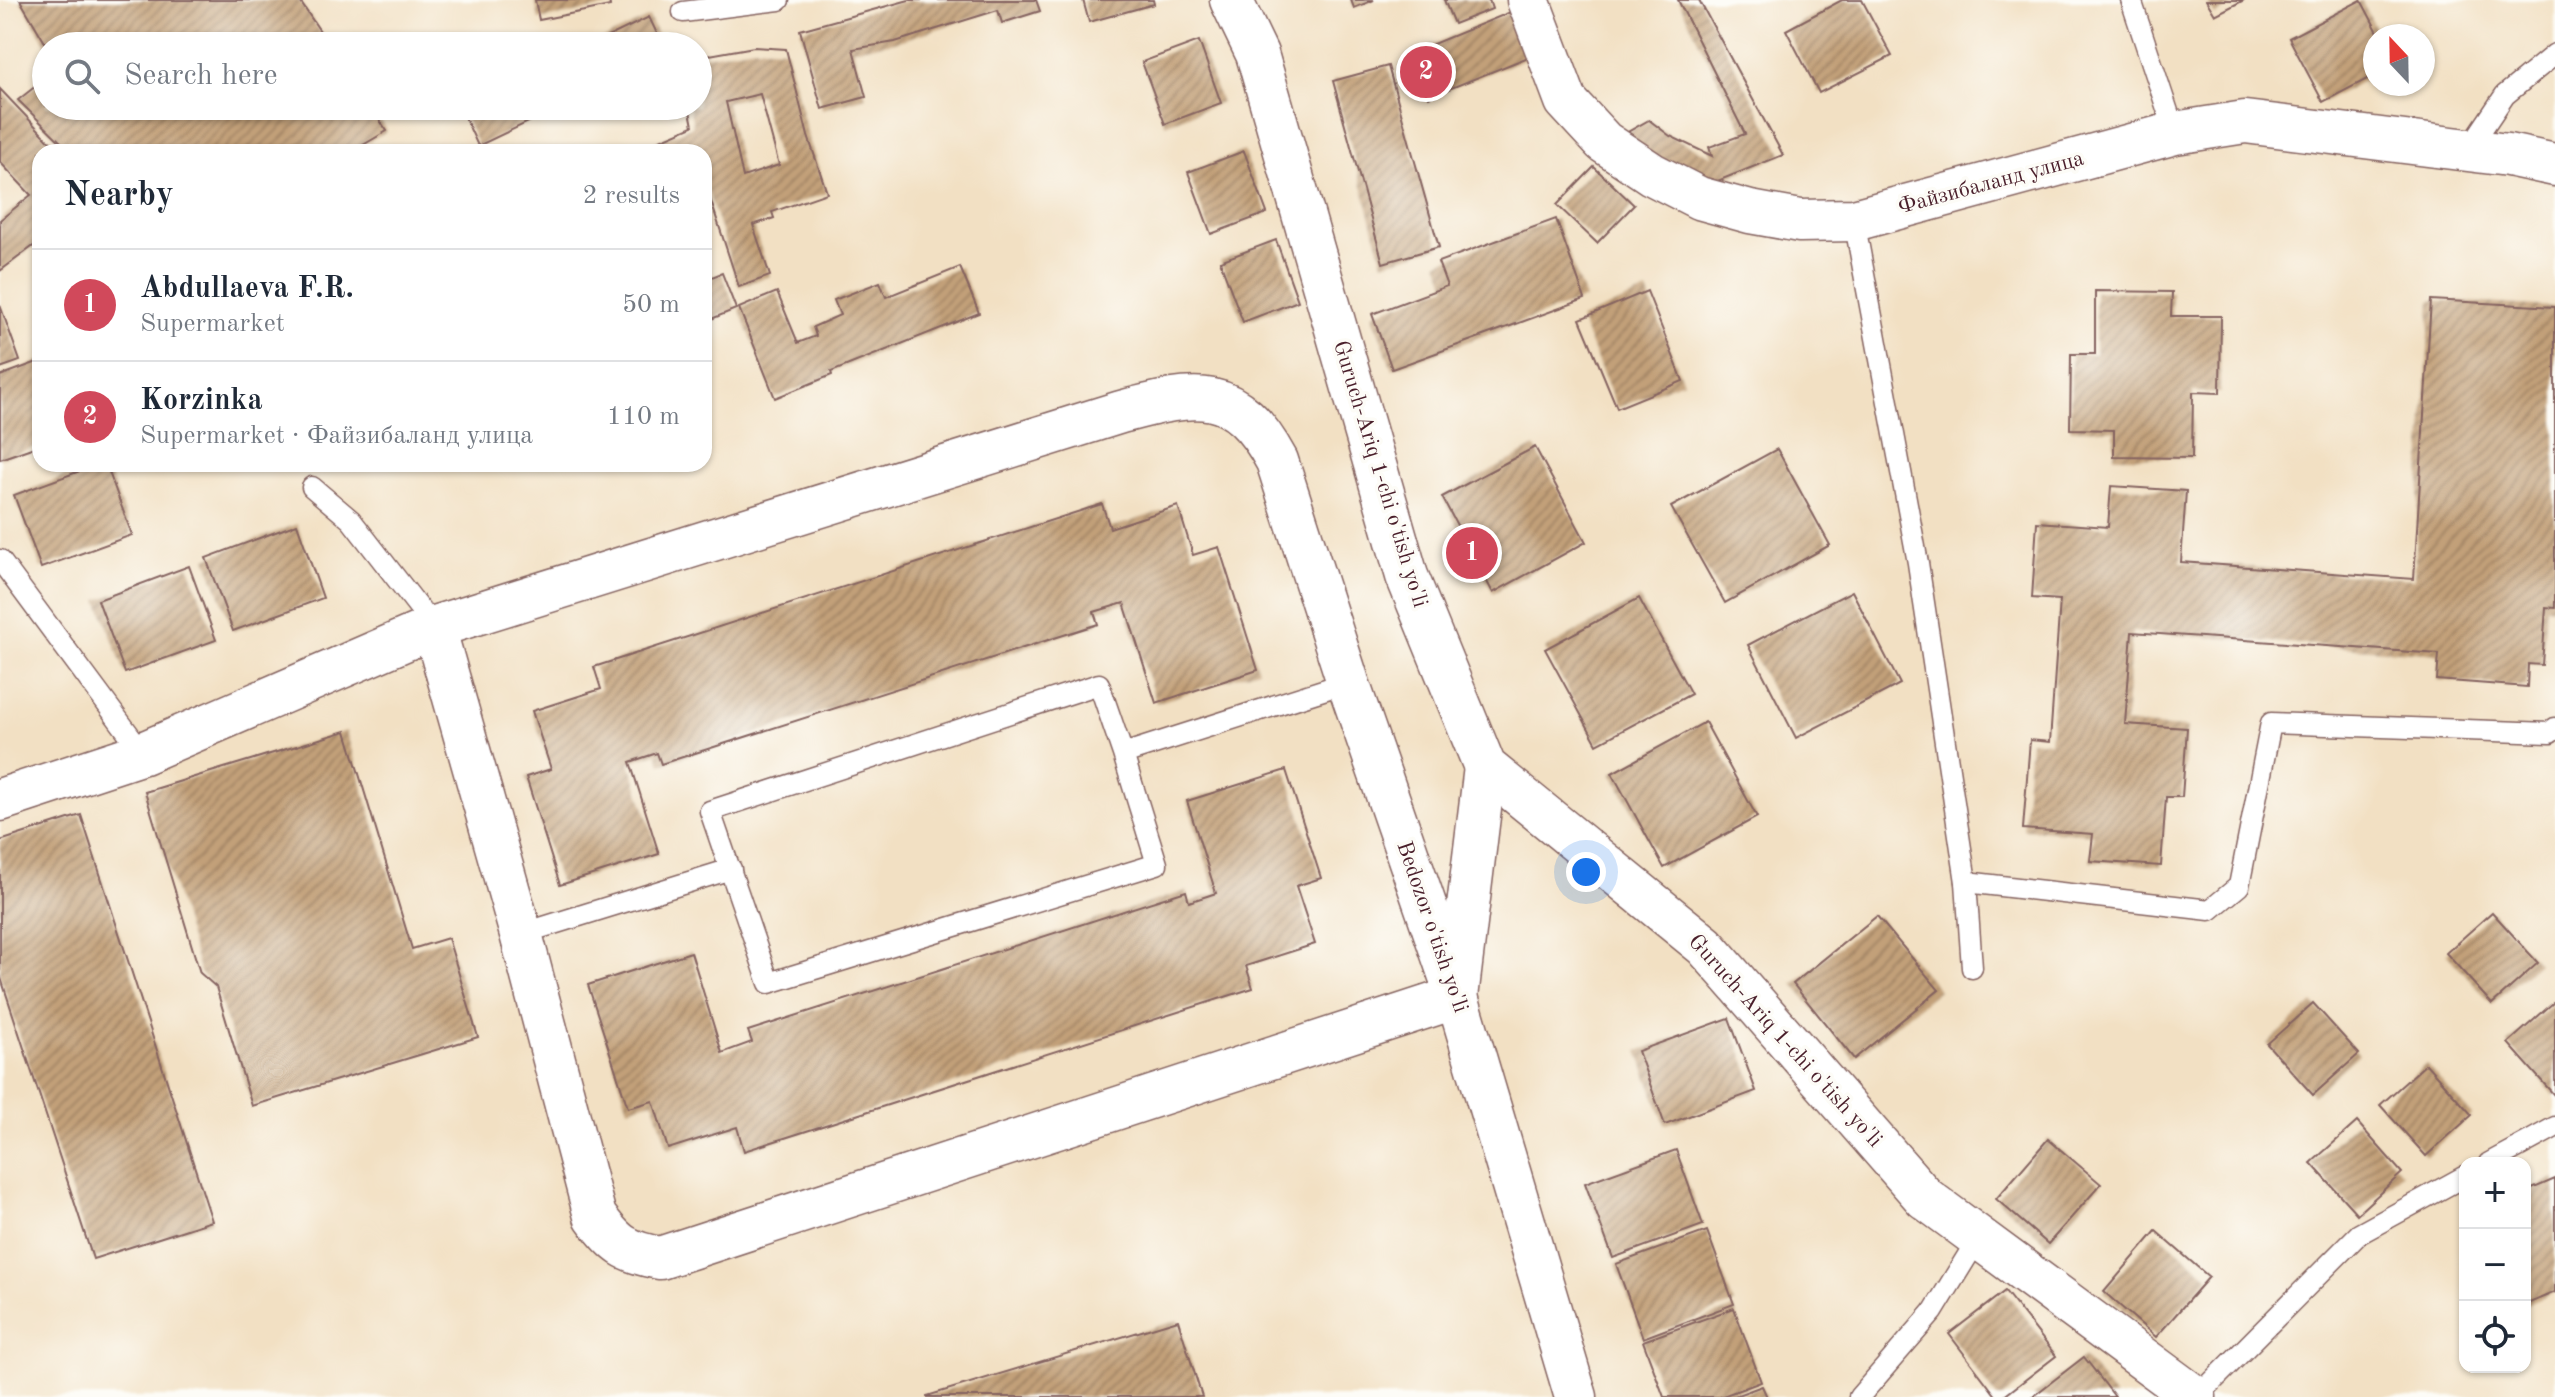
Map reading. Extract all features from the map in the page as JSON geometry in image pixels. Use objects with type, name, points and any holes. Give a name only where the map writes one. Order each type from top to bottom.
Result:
[{"type":"street","name":"Guruch-Ariq 1-chi o'tish yo'li","points":[[1231,0],[1257,54],[1407,576],[1485,767],[1705,946],[1925,1198],[2196,1397]]},
{"type":"street","name":"Файзибаланд улица","points":[[1528,0],[1566,101],[1604,142],[1652,174],[1699,198],[1800,221],[1854,220],[2175,133],[2245,122],[2468,150],[2555,165]]},
{"type":"street","name":"Bedozor o'tish yo'li","points":[[0,800],[143,753],[434,627],[1121,412],[1170,399],[1220,401],[1241,412],[1267,442],[1277,461],[1348,682],[1457,997],[1576,1397]]},
{"type":"street","points":[[434,627],[521,934],[595,1216],[611,1239],[632,1253],[660,1258],[1457,997],[1485,767]]},
{"type":"lane","points":[[683,12],[779,0]]},
{"type":"lane","points":[[2131,0],[2175,133]]},
{"type":"lane","points":[[2468,150],[2505,95],[2555,54]]},
{"type":"lane","points":[[1854,220],[1918,563],[1966,882],[1972,968]]},
{"type":"lane","points":[[312,487],[351,520],[434,627]]},
{"type":"lane","points":[[0,560],[143,753]]},
{"type":"lane","points":[[1123,754],[1348,682]]},
{"type":"lane","points":[[1099,684],[1123,754],[1157,864],[769,983],[710,811],[1099,684]]},
{"type":"lane","points":[[1966,882],[2210,910],[2239,886],[2271,723],[2550,733],[2555,728]]},
{"type":"lane","points":[[521,934],[731,869]]},
{"type":"lane","points":[[2500,1157],[2555,1127]]},
{"type":"lane","points":[[2196,1397],[2359,1234],[2459,1179]]},
{"type":"lane","points":[[1859,1397],[1933,1312],[1979,1237]]},
{"type":"building","points":[[20,0],[299,0],[321,32],[39,32]]},
{"type":"building","points":[[535,0],[609,0],[610,6],[539,20]]},
{"type":"building","points":[[909,0],[1036,0],[1040,11],[1002,23],[998,10],[895,42],[853,49],[866,97],[822,109],[800,30]]},
{"type":"building","points":[[1083,0],[1153,0],[1154,4],[1089,22]]},
{"type":"building","points":[[1351,0],[1374,0],[1354,8]]},
{"type":"building","points":[[1444,0],[1489,0],[1492,9],[1454,24]]},
{"type":"building","points":[[1678,0],[1699,0],[1783,155],[1710,184],[1654,157],[1626,133],[1649,120],[1670,136],[1712,156],[1709,147],[1745,134]]},
{"type":"building","points":[[1842,0],[1862,0],[1892,56],[1819,93],[1786,30]]},
{"type":"building","points":[[2206,0],[2244,0],[2215,15]]},
{"type":"building","points":[[2361,0],[2374,24],[2363,24],[2363,81],[2323,102],[2289,38]]},
{"type":"building","points":[[1513,11],[1531,56],[1429,97],[1411,53]]},
{"type":"building","points":[[649,17],[656,32],[618,32]]},
{"type":"building","points":[[1199,41],[1221,103],[1165,124],[1142,62]]},
{"type":"building","points":[[754,47],[786,49],[808,136],[827,193],[772,212],[774,218],[753,225],[770,276],[739,287],[712,204],[712,144],[651,144],[693,126],[692,120],[712,120],[712,54]],"holes":[[[760,94],[779,165],[743,177],[726,102]]]},
{"type":"building","points":[[1388,66],[1439,247],[1383,263],[1333,81]]},
{"type":"building","points":[[0,89],[52,144],[32,144],[32,247],[0,271],[0,220],[31,195],[0,162]]},
{"type":"building","points":[[32,89],[32,114],[18,100]]},
{"type":"building","points":[[38,120],[380,120],[387,131],[365,144],[63,144]]},
{"type":"building","points":[[466,120],[533,120],[482,144],[477,144]]},
{"type":"building","points":[[1244,151],[1267,213],[1211,234],[1188,172]]},
{"type":"building","points":[[1594,167],[1634,205],[1597,243],[1557,205]]},
{"type":"building","points":[[1556,219],[1585,299],[1392,369],[1372,314],[1447,286],[1438,262]]},
{"type":"building","points":[[1276,240],[1298,301],[1243,322],[1220,261]]},
{"type":"building","points":[[960,267],[979,313],[831,372],[832,375],[775,398],[739,308],[777,292],[798,343],[816,336],[813,327],[840,315],[834,300],[880,282],[886,297]]},
{"type":"building","points":[[722,273],[736,309],[712,319],[712,277]]},
{"type":"building","points":[[1647,291],[1683,381],[1617,408],[1580,319]]},
{"type":"building","points":[[2095,291],[2172,292],[2171,316],[2221,316],[2220,393],[2193,392],[2192,458],[2114,457],[2114,430],[2070,429],[2071,354],[2095,354]]},
{"type":"building","points":[[2431,300],[2555,307],[2555,608],[2546,607],[2542,665],[2528,664],[2527,687],[2437,680],[2439,654],[2132,632],[2125,724],[2187,728],[2182,797],[2166,797],[2161,866],[2090,861],[2093,834],[2023,829],[2030,740],[2050,742],[2060,600],[2032,598],[2037,522],[2108,527],[2111,486],[2186,491],[2181,562],[2414,579]]},
{"type":"building","points":[[0,305],[20,361],[0,368]]},
{"type":"building","points":[[32,364],[32,448],[0,459],[0,376]]},
{"type":"building","points":[[1535,447],[1586,542],[1493,593],[1442,497]]},
{"type":"building","points":[[1777,449],[1830,545],[1725,603],[1671,507]]},
{"type":"building","points":[[77,472],[109,472],[132,535],[41,568],[14,495]]},
{"type":"building","points":[[1102,504],[1110,528],[1178,506],[1193,555],[1219,547],[1258,670],[1156,703],[1124,603],[1094,612],[1098,624],[661,764],[657,753],[630,762],[659,854],[560,885],[526,777],[551,769],[532,711],[601,689],[594,667]]},
{"type":"building","points":[[297,524],[323,598],[233,631],[206,558]]},
{"type":"building","points":[[189,566],[216,640],[125,673],[98,600]]},
{"type":"building","points":[[1852,591],[1900,684],[1796,738],[1748,645]]},
{"type":"building","points":[[1639,598],[1691,694],[1597,744],[1545,649]]},
{"type":"building","points":[[1705,722],[1757,817],[1664,868],[1612,773]]},
{"type":"building","points":[[346,731],[412,949],[448,938],[478,1037],[252,1106],[216,987],[200,973],[145,792]]},
{"type":"building","points":[[1286,770],[1321,878],[1296,886],[1315,944],[1246,966],[1253,988],[744,1151],[737,1127],[668,1149],[653,1101],[628,1108],[588,985],[691,952],[722,1053],[752,1042],[748,1031],[1186,891],[1189,902],[1216,893],[1187,801]]},
{"type":"building","points":[[81,815],[212,1221],[93,1259],[0,975],[0,841]]},
{"type":"building","points":[[2492,912],[2538,963],[2492,1004],[2446,953]]},
{"type":"building","points":[[1877,916],[1939,990],[1854,1059],[1793,984]]},
{"type":"building","points":[[2313,1003],[2359,1054],[2313,1095],[2267,1044]]},
{"type":"building","points":[[2555,1004],[2555,1096],[2508,1043]]},
{"type":"building","points":[[1729,1018],[1756,1091],[1665,1125],[1638,1051]]},
{"type":"building","points":[[2426,1064],[2472,1115],[2426,1156],[2380,1105]]},
{"type":"building","points":[[2357,1122],[2402,1173],[2357,1214],[2311,1163]]},
{"type":"building","points":[[2048,1139],[2101,1184],[2048,1244],[1996,1199]]},
{"type":"building","points":[[1676,1150],[1703,1225],[1613,1258],[1585,1183]]},
{"type":"building","points":[[2555,1179],[2555,1292],[2531,1302],[2531,1229],[2531,1189]]},
{"type":"building","points":[[1707,1231],[1734,1304],[1643,1338],[1616,1264]]},
{"type":"building","points":[[2156,1231],[2209,1277],[2156,1337],[2104,1292]]},
{"type":"building","points":[[2005,1291],[2056,1356],[2003,1397],[1997,1397],[1949,1334]]},
{"type":"building","points":[[1734,1308],[1761,1382],[1720,1397],[1664,1397],[1643,1341]]},
{"type":"building","points":[[1178,1320],[1202,1397],[927,1397],[927,1396]]},
{"type":"building","points":[[2084,1357],[2115,1397],[2032,1397]]},
{"type":"building","points":[[1762,1386],[1767,1397],[1732,1397]]},
{"type":"place","name":"Korzinka","points":[[1426,72]]},
{"type":"place","name":"Abdullaeva F.R.","points":[[1472,553]]}]
